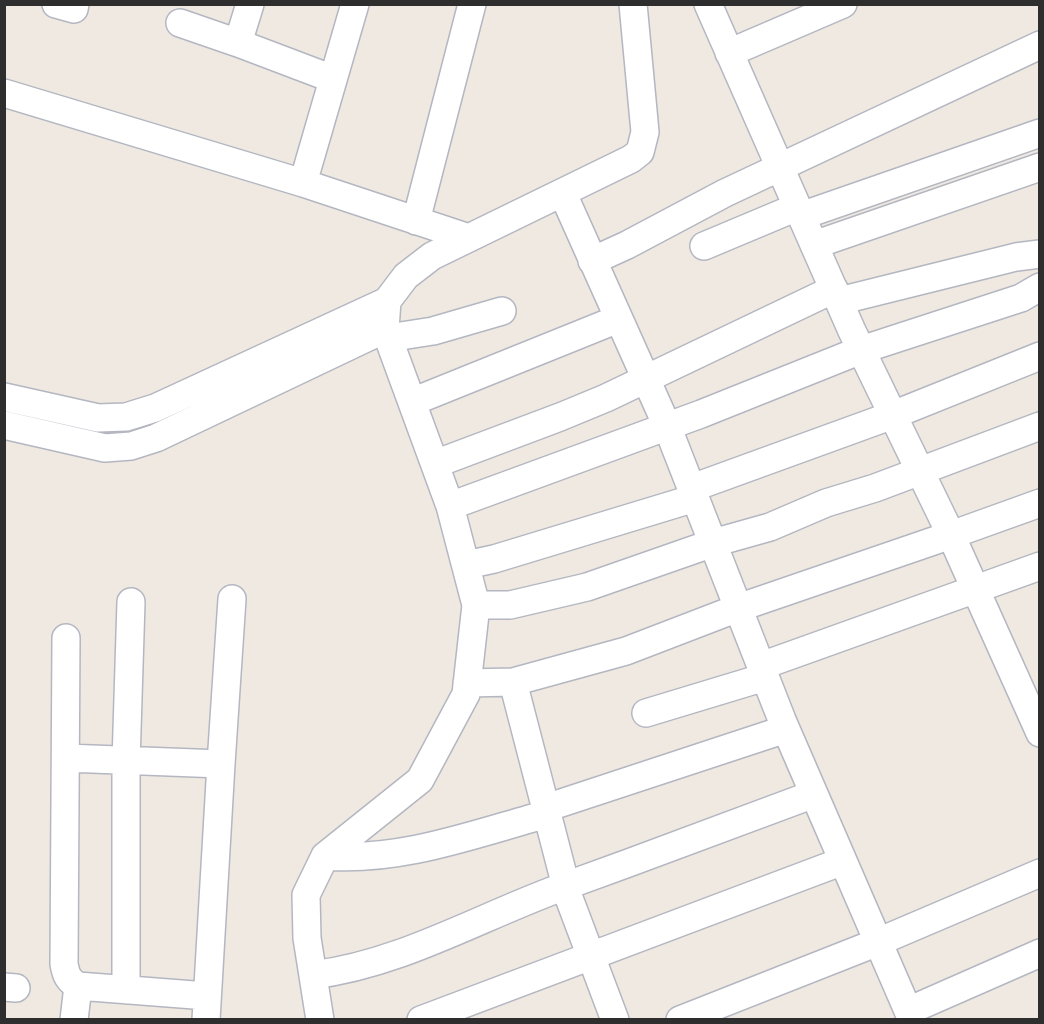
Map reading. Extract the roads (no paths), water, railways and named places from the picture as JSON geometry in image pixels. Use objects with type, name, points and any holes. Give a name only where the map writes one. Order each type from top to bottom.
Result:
[{"type":"street","points":[[56,4],[74,9],[75,4]]},
{"type":"street","points":[[238,43],[250,4]]},
{"type":"street","points":[[303,183],[355,4]]},
{"type":"street","points":[[416,221],[472,4]]},
{"type":"street","points":[[4,397],[98,418],[126,417],[155,408],[387,301],[406,276],[432,256],[469,238],[567,205],[640,152],[644,142],[633,4]]},
{"type":"street","points":[[708,4],[861,350],[951,535],[1040,733]]},
{"type":"street","points":[[729,53],[843,4]]},
{"type":"street","points":[[180,23],[333,79]]},
{"type":"street","points":[[592,261],[725,193],[1040,45]]},
{"type":"street","points":[[4,93],[303,183],[469,238]]},
{"type":"street","points":[[704,246],[799,211],[1040,133]]},
{"type":"street","points":[[814,244],[1040,167]]},
{"type":"street","points":[[567,205],[667,426],[786,729],[910,1015],[1040,953]]},
{"type":"street","points":[[453,457],[560,417],[646,380],[730,337],[836,295],[1040,254]]},
{"type":"street","points":[[469,499],[667,426],[780,381],[826,366],[861,350],[1021,298],[1040,287]]},
{"type":"street","points":[[387,301],[387,333],[428,395],[469,499],[466,565],[494,605],[486,683],[547,811],[566,887],[615,1020]]},
{"type":"street","points":[[4,425],[105,448],[131,446],[156,438],[387,333],[425,332],[502,311]]},
{"type":"street","points":[[428,395],[618,319]]},
{"type":"street","points":[[466,565],[502,556],[694,493],[1040,356]]},
{"type":"street","points":[[494,605],[587,587],[713,543],[770,527],[826,503],[920,472],[1040,426]]},
{"type":"street","points":[[332,972],[307,938],[306,895],[325,856],[420,780],[466,694],[486,683],[626,651],[738,608],[1040,503]]},
{"type":"street","points":[[646,712],[763,671],[1040,566]]},
{"type":"street","points":[[66,638],[64,964],[66,975],[70,982],[78,986],[126,990],[207,1008],[232,599]]},
{"type":"street","points":[[126,990],[126,762],[131,602]]},
{"type":"street","points":[[325,856],[360,858],[413,851],[547,811],[786,729]]},
{"type":"street","points":[[66,758],[221,764]]},
{"type":"street","points":[[332,972],[387,960],[566,887],[814,794]]},
{"type":"street","points":[[421,1020],[843,861]]},
{"type":"street","points":[[680,1020],[878,942],[1040,873]]},
{"type":"street","points":[[320,1020],[332,972]]},
{"type":"street","points":[[74,1020],[78,986]]}]
